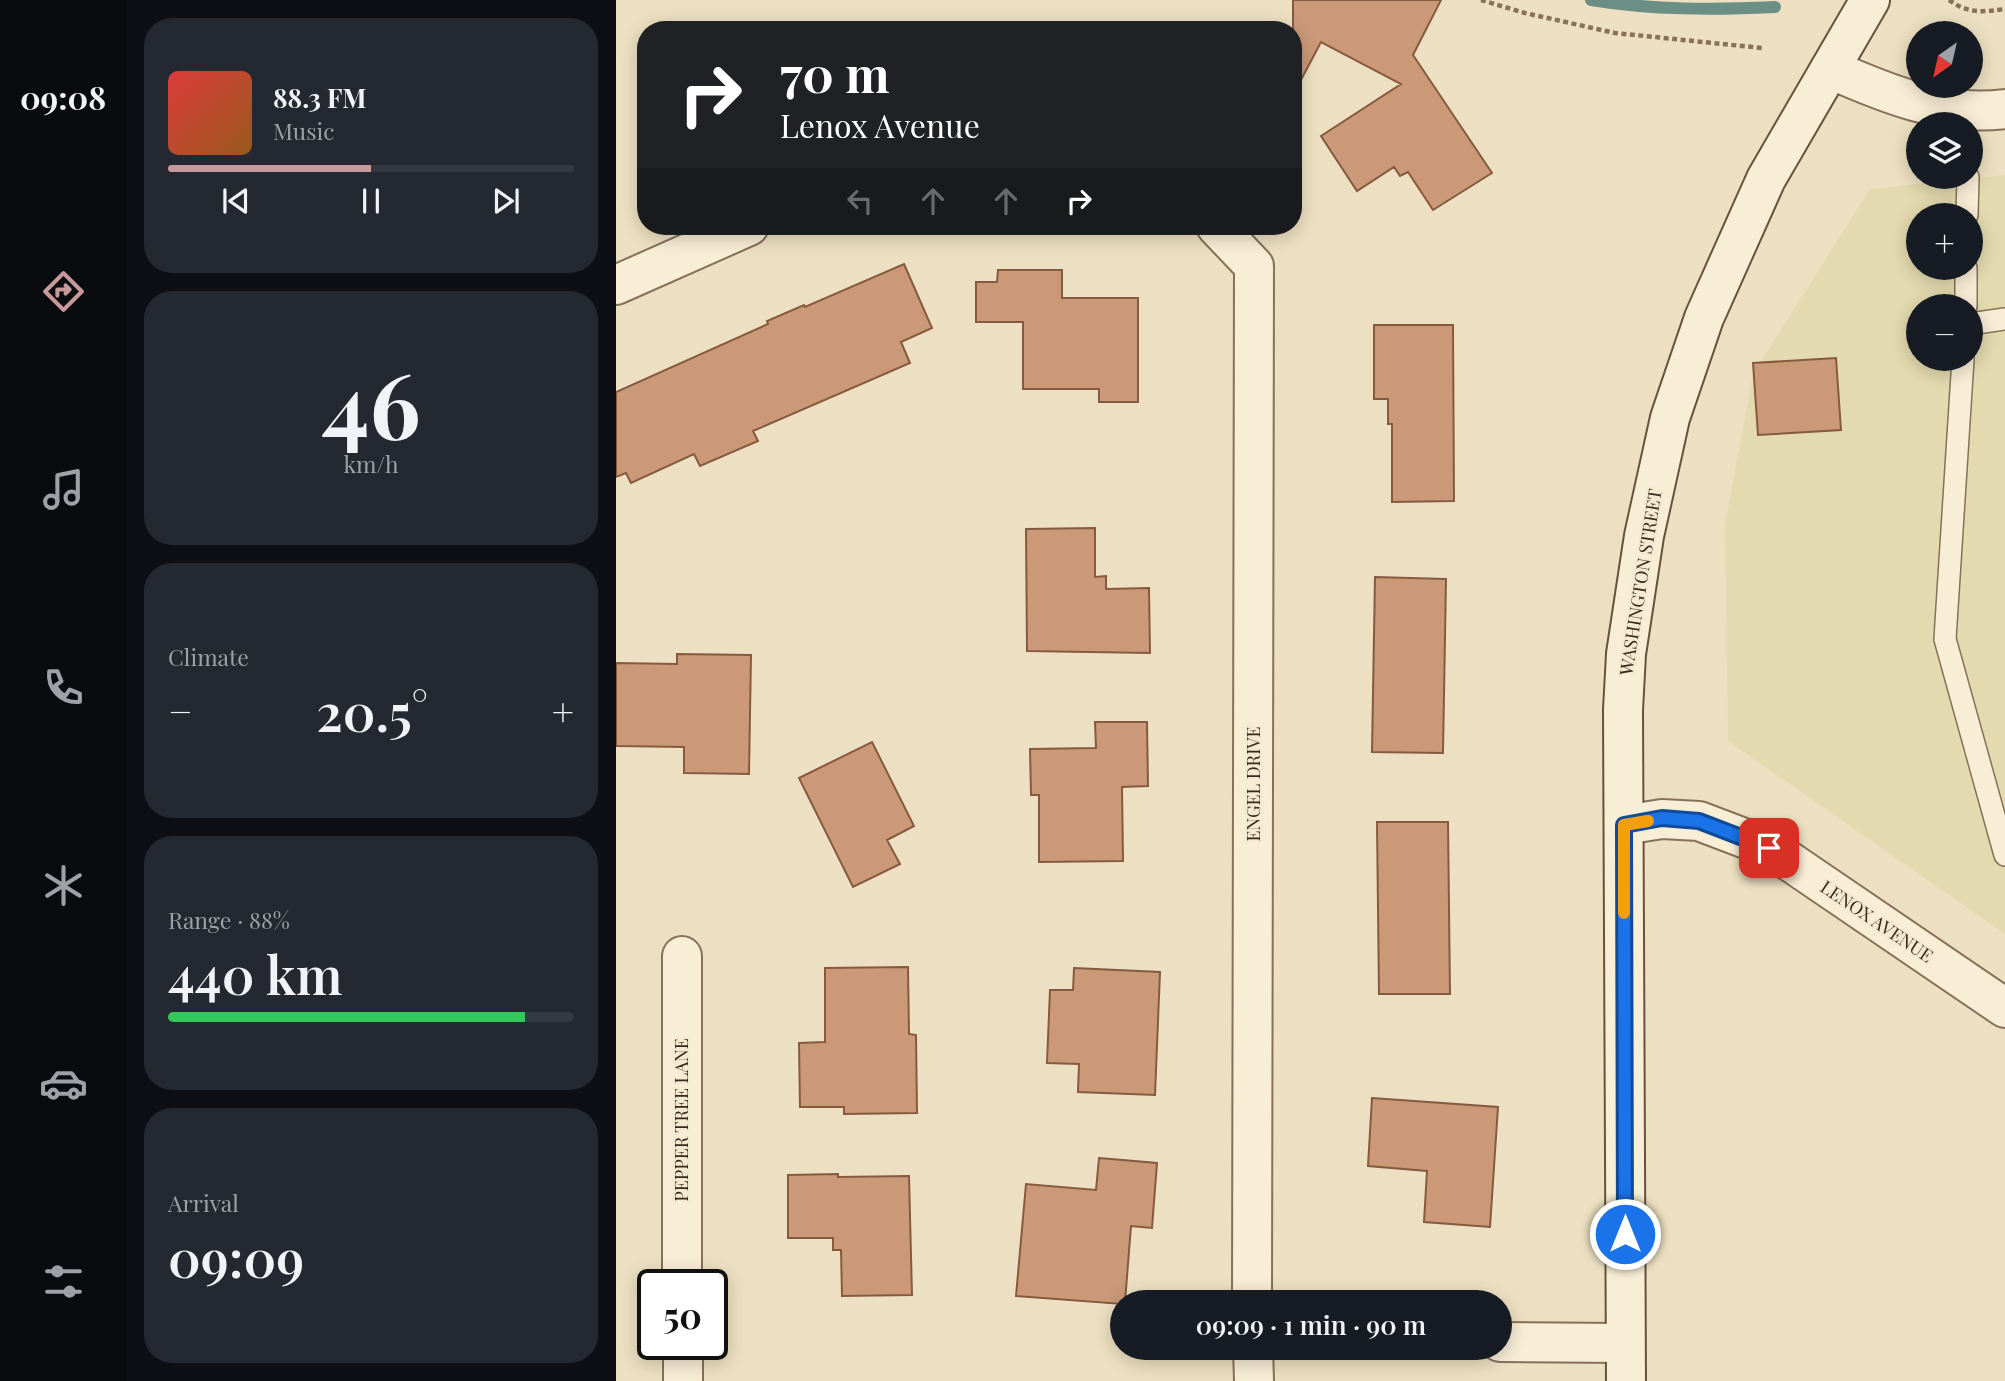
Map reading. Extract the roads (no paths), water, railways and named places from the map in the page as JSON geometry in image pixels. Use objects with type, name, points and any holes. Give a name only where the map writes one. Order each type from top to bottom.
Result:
[{"type":"street","name":"WASHINGTON STREET","points":[[1626,1381],[1623,710],[1626,653],[1644,536],[1670,418],[1704,318],[1766,179],[1870,0]]},
{"type":"street","points":[[1830,69],[1896,97],[1960,112]]},
{"type":"street","points":[[616,285],[729,235]]},
{"type":"street","name":"ENGEL DRIVE","points":[[1225,235],[1254,266],[1252,1290]]},
{"type":"street","name":"LENOX AVENUE","points":[[1624,825],[1662,818],[1699,821],[1769,848],[2005,1008]]},
{"type":"street","name":"PEPPER TREE LANE","points":[[682,956],[682,1269]]},
{"type":"street","points":[[1512,1342],[1625,1343]]},
{"type":"street","points":[[683,1360],[683,1381]]},
{"type":"street","points":[[1253,1360],[1254,1381]]},
{"type":"lane","points":[[1983,322],[2005,319]]},
{"type":"lane","points":[[1962,371],[1945,639],[2005,855]]},
{"type":"waterway","points":[[1591,0],[1683,8],[1775,7]]}]
